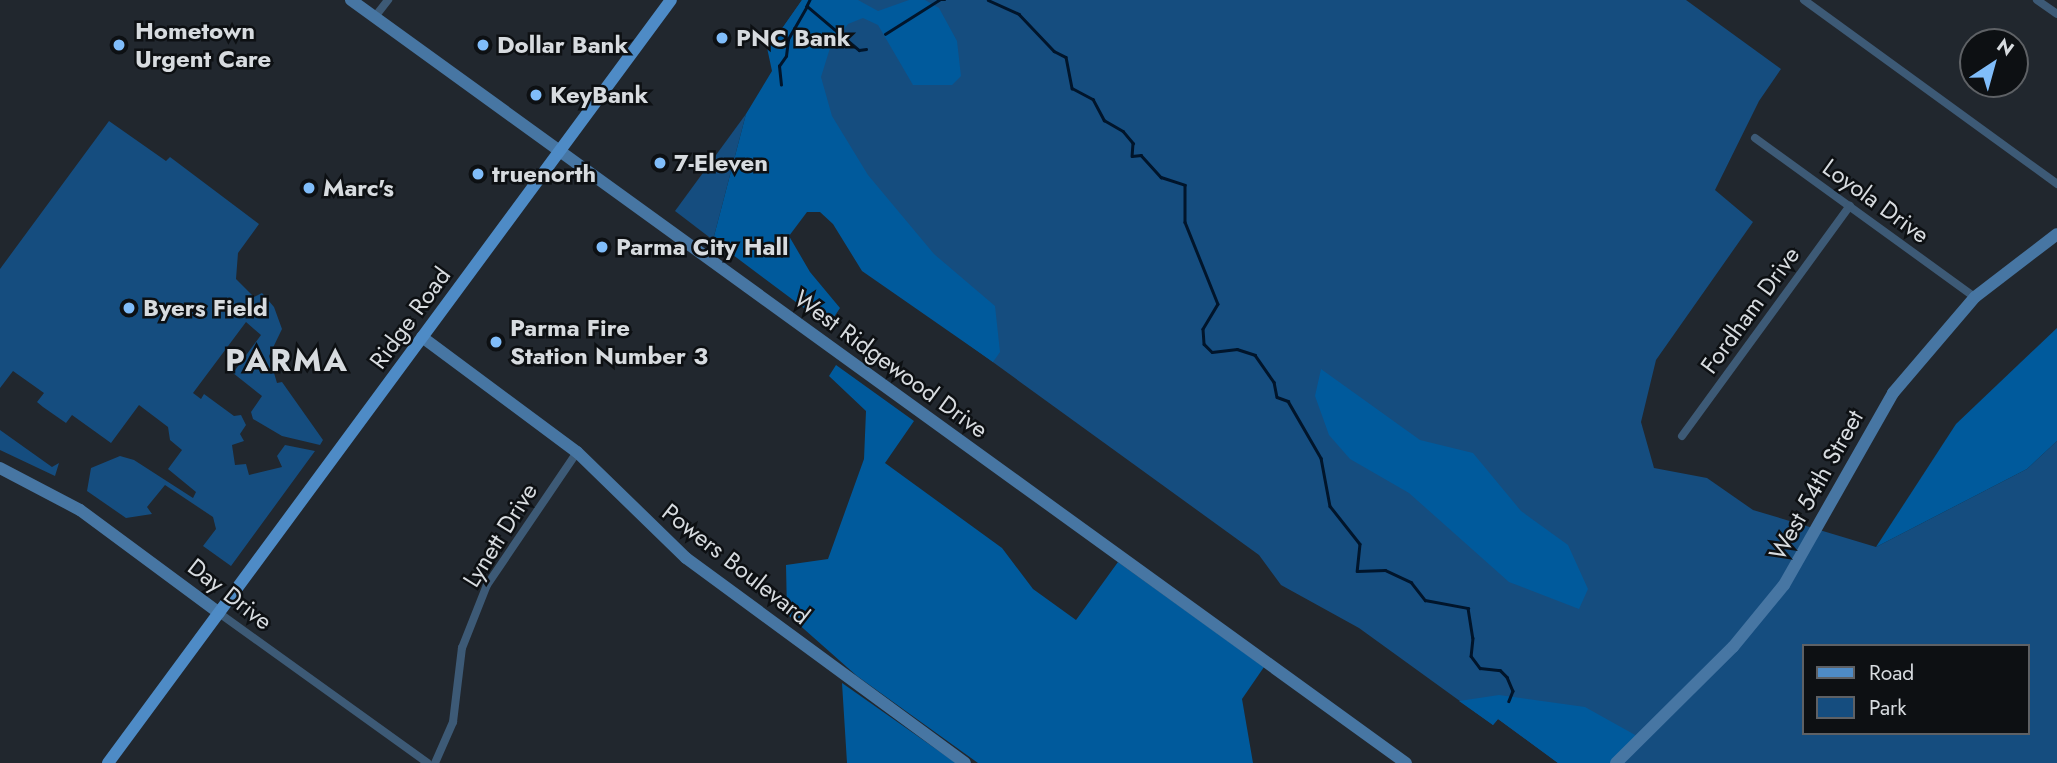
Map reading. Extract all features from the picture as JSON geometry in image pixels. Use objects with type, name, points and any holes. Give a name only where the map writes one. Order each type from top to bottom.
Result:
[{"type":"main road","name":"Ridge Road","points":[[108,763],[671,0]]},
{"type":"street","name":"West Ridgewood Drive","points":[[351,0],[1406,763]]},
{"type":"street","points":[[374,18],[388,0]]},
{"type":"street","points":[[1804,0],[2057,184]]},
{"type":"street","points":[[2037,0],[2057,15]]},
{"type":"street","name":"Loyola Drive","points":[[1755,138],[1975,297]]},
{"type":"street","name":"Fordham Drive","points":[[1682,436],[1850,206]]},
{"type":"street","name":"West 54th Street","points":[[1616,763],[1733,647],[1784,585],[1893,393],[1975,297],[2057,234]]},
{"type":"street","name":"Powers Boulevard","points":[[422,337],[577,452],[673,547],[965,763]]},
{"type":"street","name":"Lynett Drive","points":[[435,763],[453,722],[462,648],[486,587],[577,452]]},
{"type":"street","name":"Day Drive","points":[[0,468],[100,523],[219,613],[428,763]]},
{"type":"green space","points":[[802,0],[1686,0],[1781,69],[1759,101],[1715,190],[1753,222],[1656,360],[1641,422],[1654,468],[1707,478],[1753,510],[1876,547],[2027,469],[2057,441],[2057,763],[1558,763],[1498,719],[1493,725],[1359,628],[1281,585],[1259,555],[885,284],[774,40]]},
{"type":"green space","points":[[746,114],[713,240],[675,211]]},
{"type":"green space","points":[[109,121],[166,161],[170,157],[259,224],[238,253],[236,279],[254,297],[262,293],[274,307],[282,329],[269,356],[277,383],[282,382],[323,440],[320,445],[282,436],[253,419],[251,412],[262,396],[233,373],[261,335],[246,322],[193,393],[201,399],[204,394],[234,416],[241,415],[246,425],[240,434],[244,441],[232,445],[235,465],[246,464],[249,475],[282,467],[277,456],[285,445],[315,451],[231,566],[203,546],[216,529],[213,517],[165,485],[147,507],[152,514],[126,518],[87,491],[91,468],[120,456],[134,460],[193,498],[196,492],[168,469],[182,450],[170,440],[168,427],[139,405],[111,443],[72,415],[66,423],[43,407],[37,402],[44,393],[13,371],[0,388],[0,269]]},
{"type":"green space","points":[[0,430],[52,467],[59,463],[55,476],[0,450]]},
{"type":"shaded area","points":[[802,0],[858,0],[878,11],[909,0],[925,0],[939,8],[957,41],[961,76],[952,85],[913,85],[878,25],[863,18],[848,24],[830,48],[821,77],[832,116],[868,175],[934,254],[995,306],[1000,352],[993,362],[862,271],[833,224],[820,212],[807,212],[789,236],[810,272],[840,308],[828,326],[713,240],[746,114],[772,71],[766,43],[774,40]]},
{"type":"shaded area","points":[[2057,328],[2057,441],[2027,469],[1876,547],[1956,424]]},
{"type":"shaded area","points":[[836,365],[914,421],[885,463],[1002,548],[1033,589],[1076,620],[1118,562],[1264,667],[1242,699],[1253,763],[978,763],[857,676],[787,614],[786,565],[828,559],[864,459],[866,411],[829,376]]},
{"type":"shaded area","points":[[1321,369],[1420,440],[1473,453],[1521,511],[1568,545],[1588,589],[1579,609],[1509,582],[1409,493],[1350,459],[1329,435],[1315,396]]},
{"type":"shaded area","points":[[842,683],[956,763],[847,763]]},
{"type":"shaded area","points":[[1499,695],[1585,707],[1637,736],[1611,763],[1558,763],[1498,719],[1493,725],[1459,701]]},
{"type":"waterway","points":[[810,0],[807,6],[859,50],[866,49]]},
{"type":"waterway","points":[[885,34],[939,0]]},
{"type":"waterway","points":[[988,0],[1019,14],[1054,51],[1066,57],[1072,88],[1093,99],[1104,120],[1123,131],[1133,143],[1132,156],[1141,155],[1161,177],[1185,185],[1185,222],[1218,304],[1203,329],[1204,344],[1212,352],[1237,349],[1255,355],[1274,382],[1277,397],[1288,401],[1321,458],[1330,506],[1360,544],[1357,571],[1385,570],[1411,582],[1425,600],[1468,608],[1473,638],[1471,656],[1480,668],[1500,670],[1507,677],[1513,691],[1509,701]]},
{"type":"waterway","points":[[781,85],[779,66],[786,56],[788,39],[807,6]]},
{"type":"place","name":"PNC Bank","points":[[722,38]]},
{"type":"place","name":"Hometown Urgent Care","points":[[119,45]]},
{"type":"place","name":"Dollar Bank","points":[[483,45]]},
{"type":"place","name":"KeyBank","points":[[536,95]]},
{"type":"place","name":"7-Eleven","points":[[660,163]]},
{"type":"place","name":"truenorth","points":[[478,174]]},
{"type":"place","name":"Marc's","points":[[309,188]]},
{"type":"place","name":"Parma City Hall","points":[[602,247]]},
{"type":"place","name":"Byers Field","points":[[129,308]]},
{"type":"place","name":"Parma Fire Station Number 3","points":[[496,342]]},
{"type":"district","name":"PARMA","points":[[287,360]]}]
